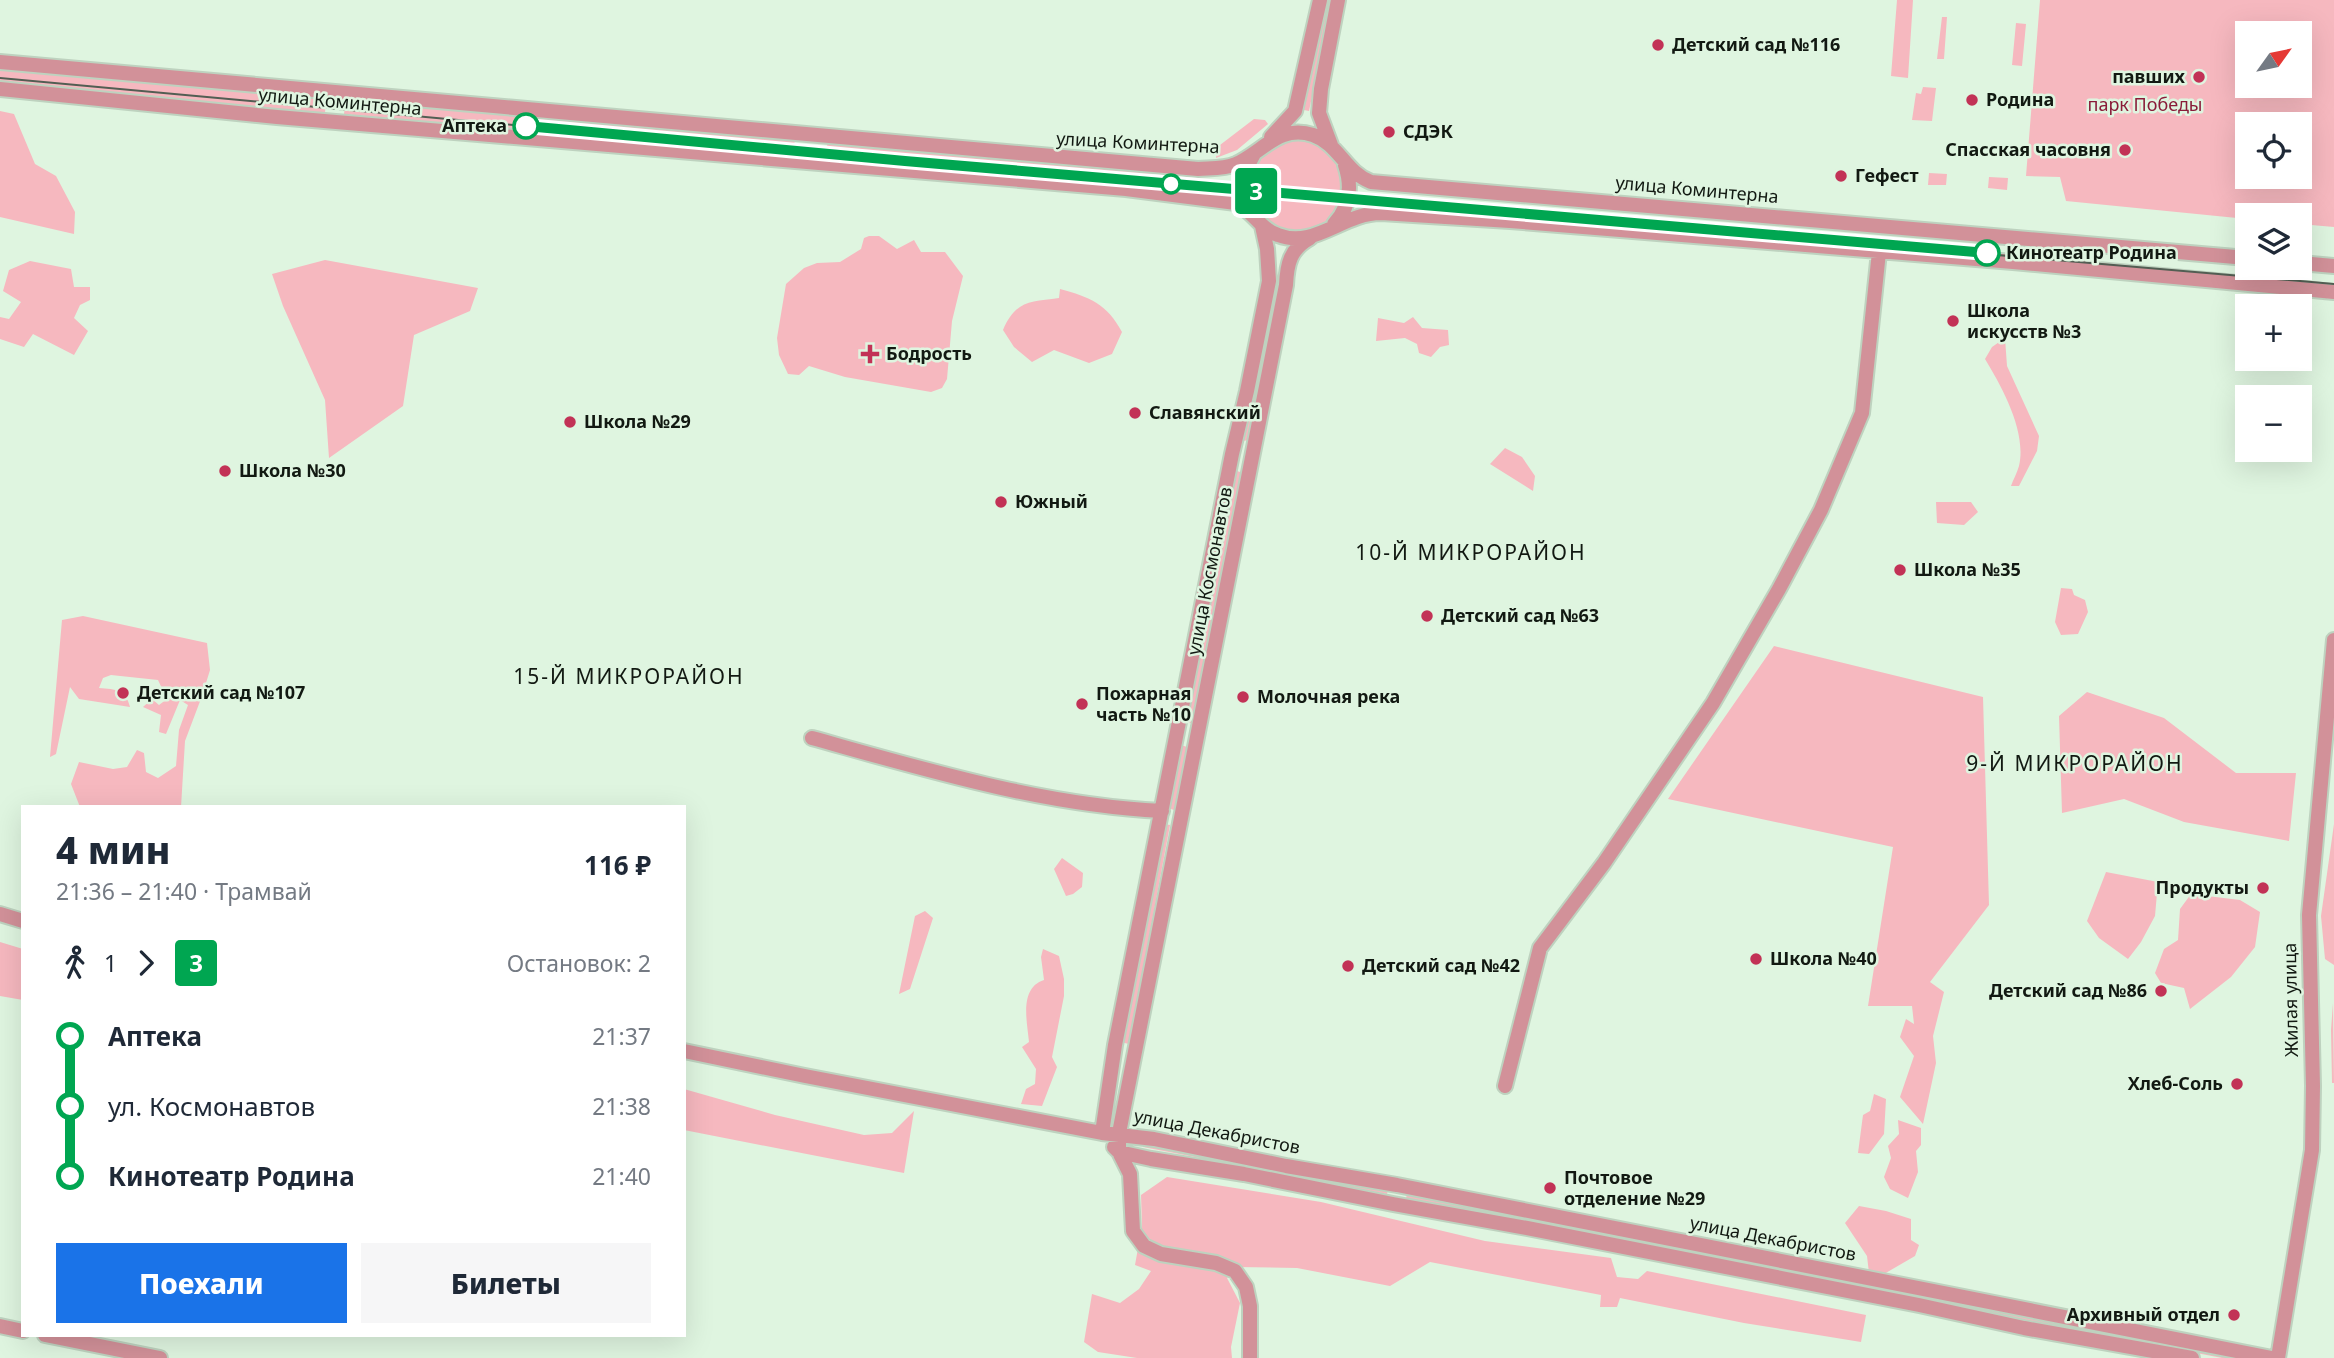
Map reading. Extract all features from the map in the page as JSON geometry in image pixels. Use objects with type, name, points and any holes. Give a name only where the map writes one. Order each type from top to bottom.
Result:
[{"type":"street","points":[[1250,212],[1244,195],[1248,164],[1295,111],[1320,0]]},
{"type":"street","points":[[1332,146],[1319,113],[1338,0]]},
{"type":"street","name":"улица Коминтерна","points":[[0,62],[1198,169],[1234,165],[1281,135],[1303,133],[1313,135],[1332,146],[1345,164],[1364,179],[1383,183],[2235,257]]},
{"type":"street","name":"улица Коминтерна","points":[[0,89],[277,117],[1126,189],[1240,205],[1262,226],[1290,239],[1320,233],[1354,216],[1381,213],[1510,221],[2334,292]]},
{"type":"street","name":"улица Космонавтов","points":[[1119,1152],[1119,1133],[1134,1049],[1286,285],[1287,263],[1301,243],[1330,228],[1344,209],[1350,187],[1345,164]]},
{"type":"street","name":"улица Космонавтов","points":[[1102,1133],[1115,1045],[1231,454],[1247,391],[1269,281],[1262,226]]},
{"type":"street","points":[[1505,1086],[1540,948],[1604,863],[1713,703],[1779,590],[1825,500],[1862,413],[1879,252]]},
{"type":"street","points":[[2312,264],[2334,266]]},
{"type":"street","points":[[1231,454],[1252,458]]},
{"type":"street","name":"Жилая улица","points":[[2278,1358],[2312,1150],[2309,915],[2334,640]]},
{"type":"street","points":[[812,738],[933,772],[1044,798],[1162,811]]},
{"type":"street","points":[[0,914],[21,920]]},
{"type":"street","points":[[1115,1045],[1134,1049]]},
{"type":"street","name":"улица Декабристов","points":[[686,1051],[1102,1133],[1119,1133],[1397,1185],[2272,1358]]},
{"type":"street","points":[[1102,1133],[1119,1152],[1130,1174],[1133,1231],[1144,1246],[1161,1254],[1216,1263],[1235,1272],[1246,1286],[1250,1306],[1250,1358]]},
{"type":"street","name":"улица Декабристов","points":[[1119,1152],[1527,1228],[1867,1294],[2024,1328],[2192,1358]]},
{"type":"street","points":[[1393,1204],[1397,1185]]},
{"type":"street","points":[[1867,1294],[1870,1278]]},
{"type":"street","points":[[0,1326],[21,1331]]},
{"type":"street","points":[[55,1337],[160,1358]]},
{"type":"green space","points":[[1326,0],[1332,0],[1309,111],[1304,110]]},
{"type":"green space","points":[[1897,0],[1913,0],[1908,78],[1891,76]]},
{"type":"green space","name":"парк Победы","points":[[2040,0],[2334,0],[2334,227],[2312,225],[2312,203],[2235,203],[2235,218],[2066,201],[2060,177],[2026,176]]},
{"type":"green space","points":[[1942,17],[1947,17],[1944,59],[1937,59]]},
{"type":"green space","points":[[2016,23],[2026,24],[2022,66],[2012,65]]},
{"type":"green space","points":[[0,68],[326,98],[325,113],[0,85]]},
{"type":"green space","points":[[1923,87],[1936,88],[1932,121],[1912,120],[1916,93],[1921,94]]},
{"type":"green space","points":[[346,99],[795,139],[793,154],[344,114]]},
{"type":"green space","points":[[0,111],[14,114],[35,164],[56,176],[75,212],[74,234],[0,217]]},
{"type":"green space","points":[[1254,119],[1265,120],[1268,124],[1237,150],[1216,158],[1220,145]]},
{"type":"green space","points":[[1297,139],[1317,144],[1334,156],[1340,168],[1343,192],[1251,184],[1256,166],[1266,153],[1280,144]]},
{"type":"green space","points":[[828,141],[1151,171],[1147,186],[825,157]]},
{"type":"green space","points":[[1929,173],[1947,174],[1946,185],[1928,185]]},
{"type":"green space","points":[[1989,177],[2008,178],[2007,190],[1988,188]]},
{"type":"green space","points":[[1251,191],[1343,199],[1334,214],[1322,224],[1308,230],[1293,231],[1279,228],[1267,221],[1257,208]]},
{"type":"green space","points":[[879,236],[897,249],[914,240],[921,252],[945,252],[963,276],[952,321],[947,379],[942,388],[931,392],[845,377],[809,366],[799,375],[788,374],[779,355],[777,338],[786,284],[804,268],[817,263],[840,262],[861,249],[864,238]]},
{"type":"green space","points":[[325,260],[478,288],[470,311],[414,335],[403,406],[329,458],[325,400],[283,306],[272,274]]},
{"type":"green space","points":[[30,261],[71,269],[74,287],[90,287],[90,300],[80,305],[74,318],[88,331],[74,355],[33,334],[24,347],[0,339],[0,317],[9,319],[21,302],[3,291],[9,270]]},
{"type":"green space","points":[[1275,275],[1281,277],[1249,440],[1243,441]]},
{"type":"green space","points":[[1060,289],[1097,303],[1116,322],[1122,332],[1112,354],[1089,363],[1054,350],[1032,362],[1014,347],[1003,330],[1013,313],[1025,304],[1059,298]]},
{"type":"green space","points":[[1413,317],[1422,328],[1448,330],[1449,345],[1440,347],[1431,357],[1419,353],[1417,344],[1405,338],[1376,341],[1378,318],[1404,323]]},
{"type":"green space","points":[[2005,338],[2007,366],[2039,436],[2037,451],[2019,486],[2011,486],[2021,453],[2016,425],[1999,383],[1985,359],[1992,347]]},
{"type":"green space","points":[[1505,448],[1522,457],[1535,476],[1533,491],[1490,464]]},
{"type":"green space","points":[[1237,471],[1243,473],[1191,723],[1185,721]]},
{"type":"green space","points":[[1936,502],[1971,502],[1978,512],[1964,525],[1937,523]]},
{"type":"green space","points":[[2061,588],[2072,589],[2074,595],[2085,600],[2088,612],[2078,634],[2061,635],[2055,622]]},
{"type":"green space","points":[[83,616],[207,643],[210,670],[185,741],[181,805],[79,805],[71,784],[79,762],[113,769],[127,767],[137,750],[144,753],[146,772],[158,778],[176,766],[179,730],[188,705],[180,700],[166,734],[159,732],[161,715],[143,707],[152,699],[159,705],[167,699],[158,680],[111,675],[103,678],[99,688],[123,694],[130,707],[79,699],[70,687],[56,754],[50,757],[62,620]]},
{"type":"green space","points":[[1774,646],[1983,697],[1989,905],[1930,982],[1944,992],[1933,1036],[1936,1063],[1923,1124],[1900,1097],[1914,1056],[1900,1037],[1906,1019],[1914,1024],[1912,1006],[1868,1006],[1893,847],[1668,799]]},
{"type":"green space","points":[[2087,692],[2164,718],[2236,773],[2296,773],[2289,841],[2184,822],[2124,799],[2062,813],[2059,716]]},
{"type":"green space","points":[[1181,745],[1187,747],[1174,810],[1168,808]]},
{"type":"green space","points":[[1164,824],[1170,825],[1129,1044],[1120,1042]]},
{"type":"green space","points":[[2334,824],[2334,965],[2325,959],[2321,916]]},
{"type":"green space","points":[[1062,858],[1083,873],[1082,887],[1066,896],[1054,869]]},
{"type":"green space","points":[[2106,872],[2158,882],[2155,916],[2128,959],[2099,938],[2087,921]]},
{"type":"green space","points":[[2191,894],[2240,900],[2260,912],[2255,947],[2231,977],[2190,1009],[2184,988],[2161,983],[2155,973],[2164,949],[2178,940],[2180,909]]},
{"type":"green space","points":[[925,911],[933,918],[910,989],[899,994],[915,916]]},
{"type":"green space","points":[[0,942],[21,948],[21,1000],[0,996]]},
{"type":"green space","points":[[1043,949],[1059,956],[1064,979],[1064,996],[1052,1057],[1057,1067],[1042,1106],[1021,1104],[1026,1089],[1035,1084],[1036,1069],[1022,1047],[1029,1042],[1026,1015],[1028,998],[1036,984],[1044,980],[1041,957]]},
{"type":"green space","points":[[2333,1003],[2334,1083],[2332,1083],[2331,1030]]},
{"type":"green space","points":[[686,1090],[775,1115],[864,1135],[892,1133],[914,1111],[904,1173],[686,1130]]},
{"type":"green space","points":[[1874,1094],[1886,1099],[1884,1134],[1869,1154],[1858,1153],[1863,1115],[1870,1111]]},
{"type":"green space","points":[[1898,1120],[1921,1128],[1921,1145],[1916,1151],[1918,1172],[1908,1198],[1890,1189],[1884,1177],[1891,1158],[1888,1146],[1899,1134]]},
{"type":"green space","points":[[1144,1142],[1388,1189],[1387,1194],[1143,1147]]},
{"type":"green space","points":[[1167,1177],[1321,1202],[1485,1241],[1611,1258],[1617,1277],[1638,1279],[1647,1271],[1866,1315],[1861,1342],[1744,1323],[1620,1298],[1617,1307],[1600,1307],[1601,1295],[1430,1262],[1390,1286],[1297,1268],[1236,1267],[1227,1278],[1240,1303],[1231,1347],[1232,1358],[1137,1358],[1098,1352],[1084,1342],[1092,1294],[1120,1303],[1139,1289],[1151,1271],[1135,1265],[1142,1226],[1141,1195]]},
{"type":"green space","points":[[1407,1193],[1859,1282],[1858,1286],[1406,1199]]},
{"type":"green space","points":[[1859,1206],[1911,1219],[1911,1240],[1919,1245],[1915,1256],[1884,1274],[1869,1273],[1867,1256],[1845,1223]]},
{"type":"green space","points":[[1879,1286],[2244,1358],[2222,1358],[1878,1291]]},
{"type":"tram line","points":[[0,78],[905,161],[2334,284]]},
{"type":"tram line","name":"3","points":[[526,126],[1987,253]]},
{"type":"place","name":"Детский сад №116","points":[[1658,45]]},
{"type":"place","name":"павших","points":[[2199,77]]},
{"type":"place","name":"Родина","points":[[1972,100]]},
{"type":"place","name":"Аптека","points":[[526,126]]},
{"type":"place","name":"СДЭК","points":[[1389,132]]},
{"type":"place","name":"Спасская часовня","points":[[2125,150]]},
{"type":"place","name":"Гефест","points":[[1841,176]]},
{"type":"place","name":"Кинотеатр Родина","points":[[1987,253]]},
{"type":"place","name":"Школа искусств №3","points":[[1953,321]]},
{"type":"place","name":"Бодрость","points":[[870,354]]},
{"type":"place","name":"Славянский","points":[[1135,413]]},
{"type":"place","name":"Школа №29","points":[[570,422]]},
{"type":"place","name":"Школа №30","points":[[225,471]]},
{"type":"place","name":"Южный","points":[[1001,502]]},
{"type":"place","name":"Школа №35","points":[[1900,570]]},
{"type":"place","name":"Детский сад №63","points":[[1427,616]]},
{"type":"place","name":"Детский сад №107","points":[[123,693]]},
{"type":"place","name":"Молочная река","points":[[1243,697]]},
{"type":"place","name":"Пожарная часть №10","points":[[1082,704]]},
{"type":"place","name":"Продукты","points":[[2263,888]]},
{"type":"place","name":"Школа №40","points":[[1756,959]]},
{"type":"place","name":"Детский сад №42","points":[[1348,966]]},
{"type":"place","name":"Детский сад №86","points":[[2161,991]]},
{"type":"place","name":"Хлеб-Соль","points":[[2237,1084]]},
{"type":"place","name":"Почтовое отделение №29","points":[[1550,1188]]},
{"type":"place","name":"Архивный отдел","points":[[2234,1315]]},
{"type":"district","name":"10-Й МИКРОРАЙОН","points":[[1471,553]]},
{"type":"district","name":"15-Й МИКРОРАЙОН","points":[[629,677]]},
{"type":"district","name":"9-Й МИКРОРАЙОН","points":[[2075,764]]}]
